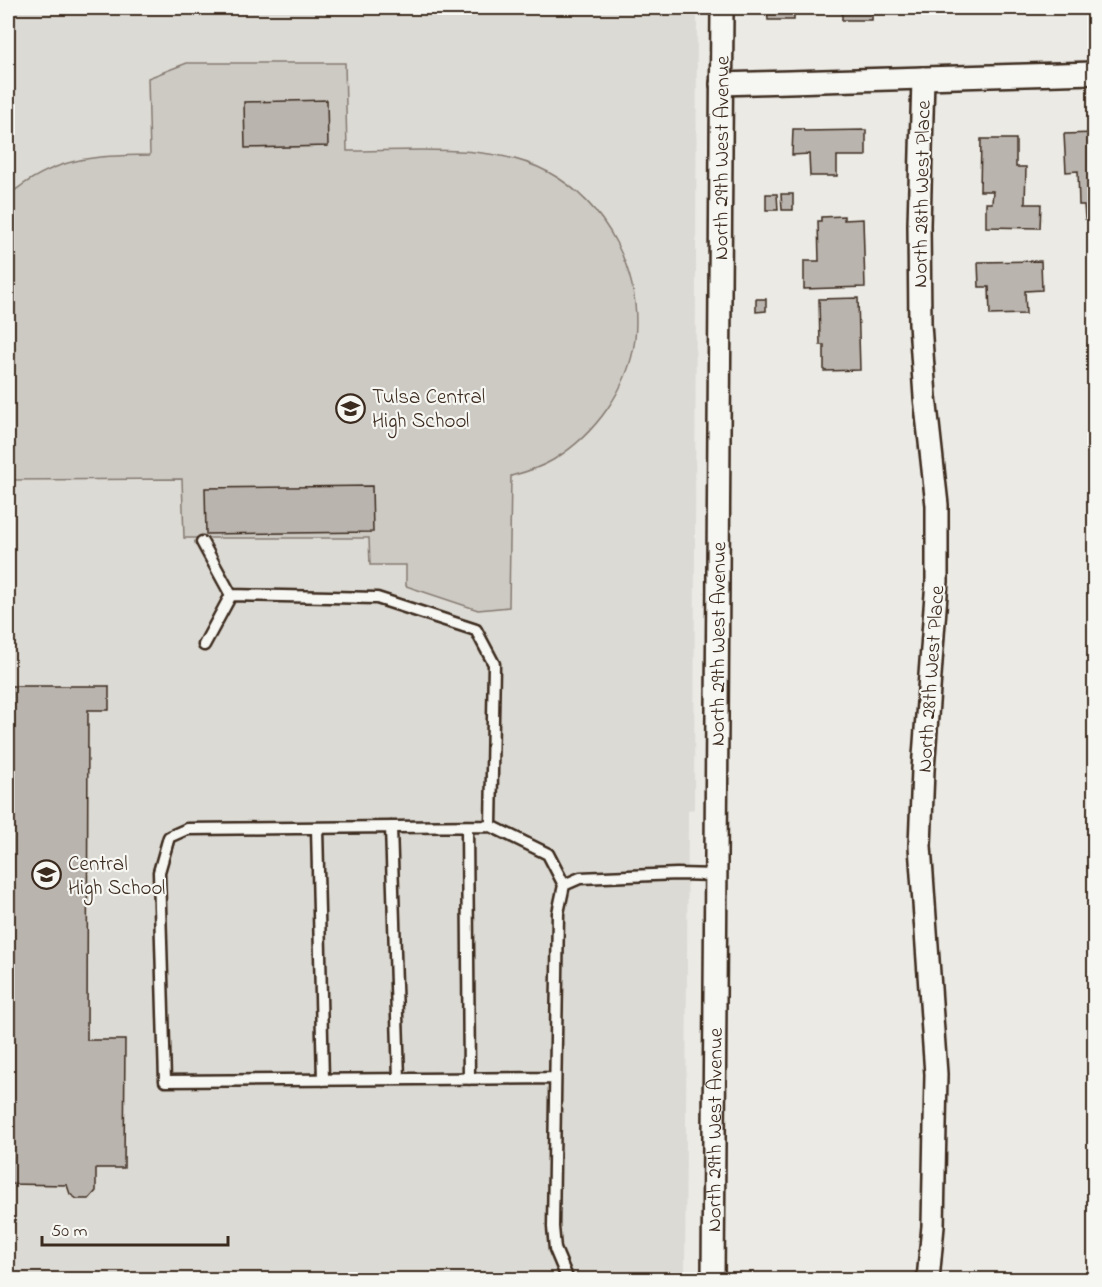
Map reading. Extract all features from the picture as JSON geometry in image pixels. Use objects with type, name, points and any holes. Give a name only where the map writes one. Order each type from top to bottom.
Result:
[{"type":"street","name":"North 29th West Avenue","points":[[713,1280],[722,8]]},
{"type":"street","points":[[721,84],[1095,73]]},
{"type":"street","name":"North 28th West Place","points":[[923,78],[919,225],[920,324],[925,398],[937,505],[937,581],[923,770],[920,846],[936,1074],[933,1227],[928,1280]]},
{"type":"lane","points":[[202,542],[231,595]]},
{"type":"lane","points":[[204,645],[231,595]]},
{"type":"lane","points":[[231,595],[377,598],[476,630],[494,664],[491,826]]},
{"type":"lane","points":[[555,1078],[165,1081],[159,872],[169,837],[187,829],[491,826],[548,854],[564,885],[558,913],[553,1227],[555,1249],[568,1280]]},
{"type":"lane","points":[[467,827],[469,1079]]},
{"type":"lane","points":[[317,828],[323,1080]]},
{"type":"lane","points":[[391,828],[399,1079]]},
{"type":"lane","points":[[564,885],[580,878],[677,874],[716,875]]},
{"type":"shaded area","name":"Tulsa Central High School","points":[[8,8],[697,8],[694,809],[688,810],[685,1279],[8,1279]]},
{"type":"shaded area","points":[[187,63],[345,63],[347,151],[450,150],[477,152],[526,162],[548,172],[587,202],[616,243],[633,290],[636,314],[635,339],[626,375],[596,424],[583,437],[548,463],[511,476],[509,607],[478,610],[406,586],[406,565],[370,565],[369,538],[184,538],[182,479],[8,480],[8,196],[41,173],[74,161],[110,156],[150,155],[148,78]]},
{"type":"building","points":[[767,8],[794,8],[794,20],[768,20]]},
{"type":"building","points":[[842,8],[872,8],[872,20],[842,20]]},
{"type":"building","points":[[923,8],[949,8],[949,15],[924,16]]},
{"type":"building","points":[[1000,8],[1030,8],[1030,13],[1000,13]]},
{"type":"building","points":[[327,100],[328,146],[245,148],[244,102]]},
{"type":"building","points":[[793,129],[804,131],[866,130],[866,156],[837,156],[837,176],[810,176],[809,154],[792,155]]},
{"type":"building","points":[[1094,133],[1094,218],[1085,219],[1084,205],[1079,205],[1078,171],[1066,172],[1064,134]]},
{"type":"building","points":[[981,139],[1016,139],[1016,167],[1026,167],[1025,204],[1041,204],[1040,228],[986,227],[986,203],[992,203],[993,191],[980,191]]},
{"type":"building","points":[[766,194],[777,194],[778,210],[766,210]]},
{"type":"building","points":[[781,194],[793,194],[793,210],[782,210]]},
{"type":"building","points":[[844,216],[844,220],[863,219],[865,287],[804,289],[804,261],[819,261],[818,221],[821,221],[821,217]]},
{"type":"building","points":[[1041,261],[1042,290],[1025,291],[1026,314],[990,315],[989,287],[979,287],[978,262]]},
{"type":"building","points":[[858,298],[860,370],[824,371],[824,345],[820,345],[819,299]]},
{"type":"building","points":[[756,299],[766,299],[766,311],[756,312]]},
{"type":"building","points":[[372,486],[373,532],[206,534],[205,488]]},
{"type":"building","name":"Central High School","points":[[8,686],[109,686],[109,710],[88,710],[87,1040],[125,1040],[124,1168],[96,1168],[96,1191],[89,1199],[77,1199],[70,1194],[67,1185],[8,1184]]},
{"type":"place","name":"Tulsa Central High School","points":[[351,408]]},
{"type":"place","name":"Central High School","points":[[47,875]]}]
